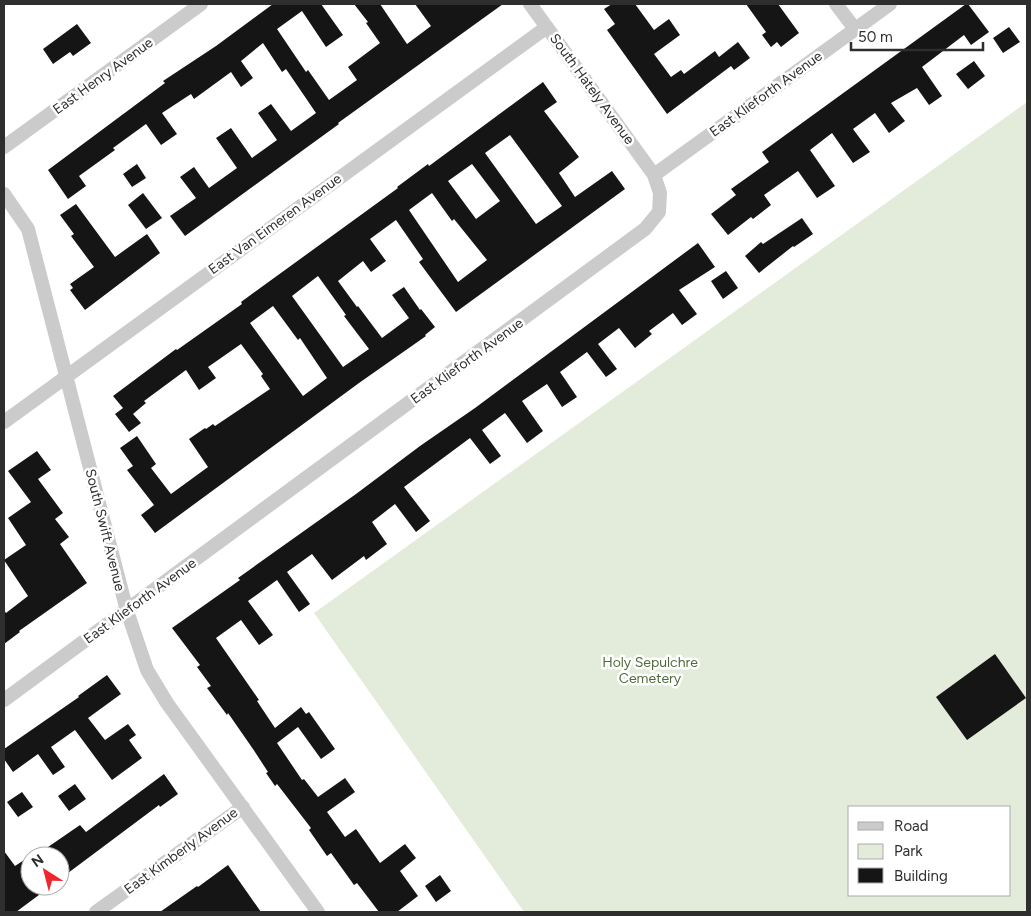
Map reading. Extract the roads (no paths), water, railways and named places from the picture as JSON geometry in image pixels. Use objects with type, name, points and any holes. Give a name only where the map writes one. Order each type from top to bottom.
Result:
[{"type":"street","name":"East Henry Avenue","points":[[4,147],[200,4]]},
{"type":"street","name":"South Hately Avenue","points":[[530,4],[654,175]]},
{"type":"street","points":[[836,4],[855,29]]},
{"type":"street","name":"East Klieforth Avenue","points":[[4,700],[645,229],[659,212],[660,193],[654,175],[890,4]]},
{"type":"street","name":"East Van Eimeren Avenue","points":[[4,422],[547,27]]},
{"type":"street","name":"South Swift Avenue","points":[[4,194],[28,229],[126,611],[147,670],[167,703],[318,912]]},
{"type":"street","name":"East Kimberly Avenue","points":[[96,912],[242,807]]},
{"type":"park label","name":"Holy Sepulchre Cemetery","points":[[650,670]]}]
